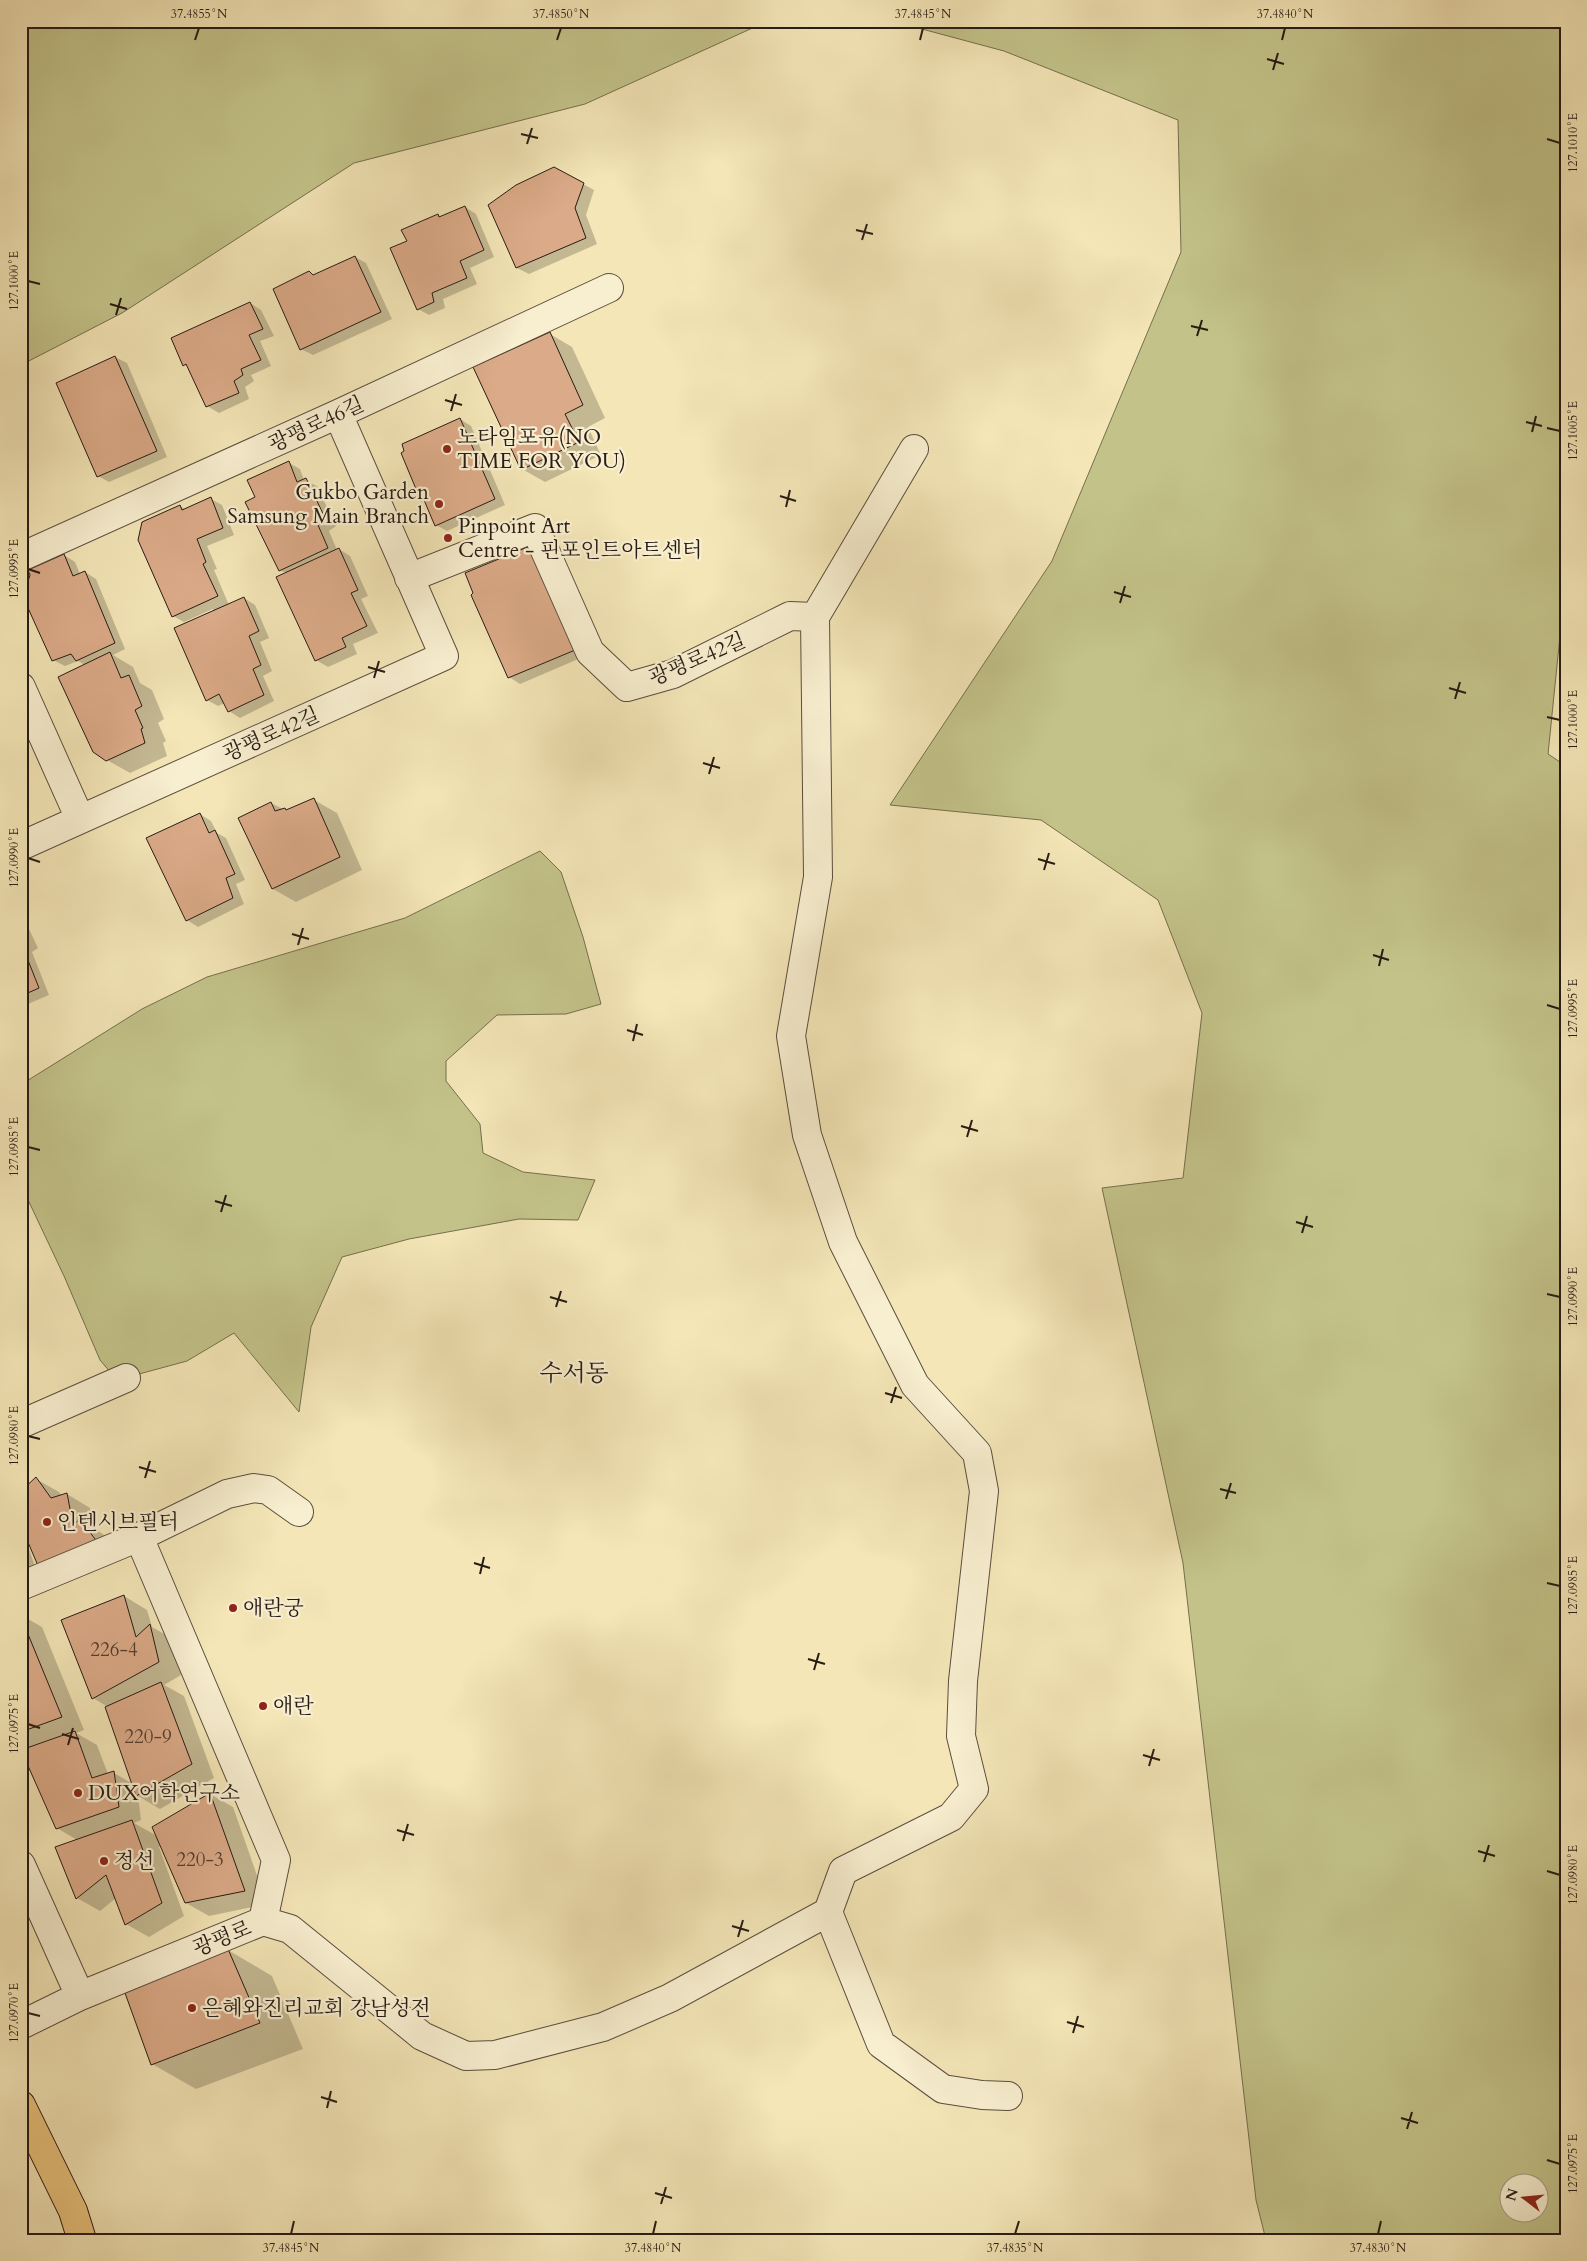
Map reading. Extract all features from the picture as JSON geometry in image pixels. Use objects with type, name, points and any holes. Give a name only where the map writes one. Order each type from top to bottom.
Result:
[{"type":"main road","points":[[21,2106],[72,2211],[82,2240]]},
{"type":"street","name":"광평로46길","points":[[21,557],[338,414],[610,288]]},
{"type":"street","name":"광평로42길","points":[[21,846],[444,656],[338,414]]},
{"type":"street","points":[[264,1921],[290,1929],[422,2036],[466,2056],[495,2055],[603,2027],[670,1998],[828,1912],[843,1872],[951,1817],[974,1789],[961,1736],[963,1681],[984,1491],[977,1452],[915,1385],[843,1242],[807,1135],[790,1036],[818,877],[815,617],[914,449]]},
{"type":"street","name":"광평로42길","points":[[409,578],[535,528],[590,652],[627,687],[673,674],[790,616],[815,617]]},
{"type":"street","points":[[21,687],[80,819]]},
{"type":"street","points":[[21,1424],[126,1378]]},
{"type":"street","points":[[21,1586],[139,1537],[227,1494],[254,1488],[268,1490],[299,1512]]},
{"type":"street","name":"광평로","points":[[21,2025],[80,1996],[264,1921],[276,1860],[139,1537]]},
{"type":"street","points":[[21,1865],[80,1996]]},
{"type":"street","points":[[828,1912],[881,2044],[943,2089],[982,2095],[1008,2096]]},
{"type":"green space","points":[[21,21],[768,21],[585,104],[354,163],[122,313],[21,365]]},
{"type":"green space","points":[[892,21],[1566,21],[1566,577],[1548,754],[1566,766],[1566,2240],[1266,2240],[1256,2200],[1183,1563],[1102,1188],[1183,1178],[1202,1013],[1158,900],[1041,820],[890,805],[1052,561],[1181,252],[1178,120],[1004,51]]},
{"type":"green space","points":[[540,851],[561,872],[583,937],[601,1004],[566,1014],[497,1015],[446,1061],[446,1081],[480,1124],[483,1153],[523,1172],[595,1180],[578,1220],[519,1219],[409,1239],[342,1257],[311,1327],[299,1412],[234,1333],[187,1361],[117,1380],[100,1360],[64,1276],[21,1185],[22,1084],[142,1009],[207,977],[405,918]]},
{"type":"building","points":[[554,167],[584,183],[575,208],[586,238],[516,268],[488,205],[516,185]]},
{"type":"building","points":[[465,206],[484,250],[460,261],[467,278],[432,293],[434,302],[417,310],[390,248],[407,241],[401,230],[438,214],[439,217]]},
{"type":"building","points":[[355,256],[381,312],[300,350],[273,289],[309,271],[313,275]]},
{"type":"building","points":[[250,302],[263,329],[249,335],[261,360],[241,369],[243,375],[234,381],[239,393],[206,407],[186,364],[183,366],[171,338]]},
{"type":"building","points":[[550,332],[583,405],[565,414],[579,442],[521,470],[473,367]]},
{"type":"building","points":[[115,356],[157,451],[97,477],[56,383]]},
{"type":"building","points":[[460,418],[495,499],[435,526],[424,500],[421,501],[401,453],[404,451],[402,444]]},
{"type":"building","points":[[289,461],[297,482],[306,478],[326,520],[318,525],[328,548],[279,571],[245,502],[255,497],[247,480]]},
{"type":"building","points":[[211,497],[223,528],[197,539],[206,562],[203,564],[218,596],[172,617],[138,540],[142,522],[180,505],[182,510]]},
{"type":"building","points":[[535,544],[580,648],[508,678],[471,595],[473,593],[465,573]]},
{"type":"building","points":[[339,548],[358,590],[351,593],[367,626],[342,638],[346,647],[315,661],[276,577]]},
{"type":"building","points":[[64,554],[73,576],[85,571],[115,643],[76,661],[71,654],[52,661],[23,597],[30,575],[28,570]]},
{"type":"building","points":[[244,597],[259,631],[249,636],[261,665],[253,669],[264,695],[228,712],[219,694],[206,701],[174,628]]},
{"type":"building","points":[[110,652],[121,678],[129,675],[142,706],[135,710],[143,728],[141,729],[145,743],[106,761],[93,752],[58,677]]},
{"type":"building","points":[[314,798],[340,857],[272,889],[238,818],[271,802],[275,811],[285,808],[286,810]]},
{"type":"building","points":[[200,813],[209,833],[215,830],[235,874],[226,878],[233,898],[186,921],[146,838]]},
{"type":"building","points":[[21,928],[28,942],[22,945],[39,988],[21,996]]},
{"type":"building","name":"인텐시브필터","points":[[36,1477],[51,1498],[67,1493],[73,1525],[80,1519],[98,1543],[39,1568],[21,1526],[21,1491]]},
{"type":"building","points":[[124,1595],[136,1637],[150,1624],[159,1662],[92,1699],[61,1620]]},
{"type":"building","points":[[21,1617],[62,1717],[21,1732]]},
{"type":"building","points":[[161,1682],[192,1764],[136,1796],[105,1707]]},
{"type":"building","name":"DUX어학연구소","points":[[75,1731],[92,1778],[114,1771],[119,1807],[56,1829],[21,1750]]},
{"type":"building","points":[[210,1793],[245,1891],[185,1903],[152,1827]]},
{"type":"building","name":"정선","points":[[132,1820],[162,1903],[125,1925],[106,1875],[76,1899],[55,1847]]},
{"type":"building","name":"은혜와진리교회 강남성전","points":[[228,1949],[260,2023],[151,2065],[125,1993]]},
{"type":"place","name":"노타임포유(NO TIME FOR YOU)","points":[[447,449]]},
{"type":"place","name":"Gukbo Garden Samsung Main Branch","points":[[439,504]]},
{"type":"place","name":"Pinpoint Art Centre - 핀포인트아트센터","points":[[448,538]]},
{"type":"place","name":"인텐시브필터","points":[[47,1522]]},
{"type":"place","name":"애란궁","points":[[233,1608]]},
{"type":"place","name":"애란","points":[[263,1706]]},
{"type":"place","name":"DUX어학연구소","points":[[78,1793]]},
{"type":"place","name":"정선","points":[[104,1861]]},
{"type":"place","name":"은혜와진리교회 강남성전","points":[[192,2008]]},
{"type":"district","name":"수서동","points":[[574,1373]]}]
